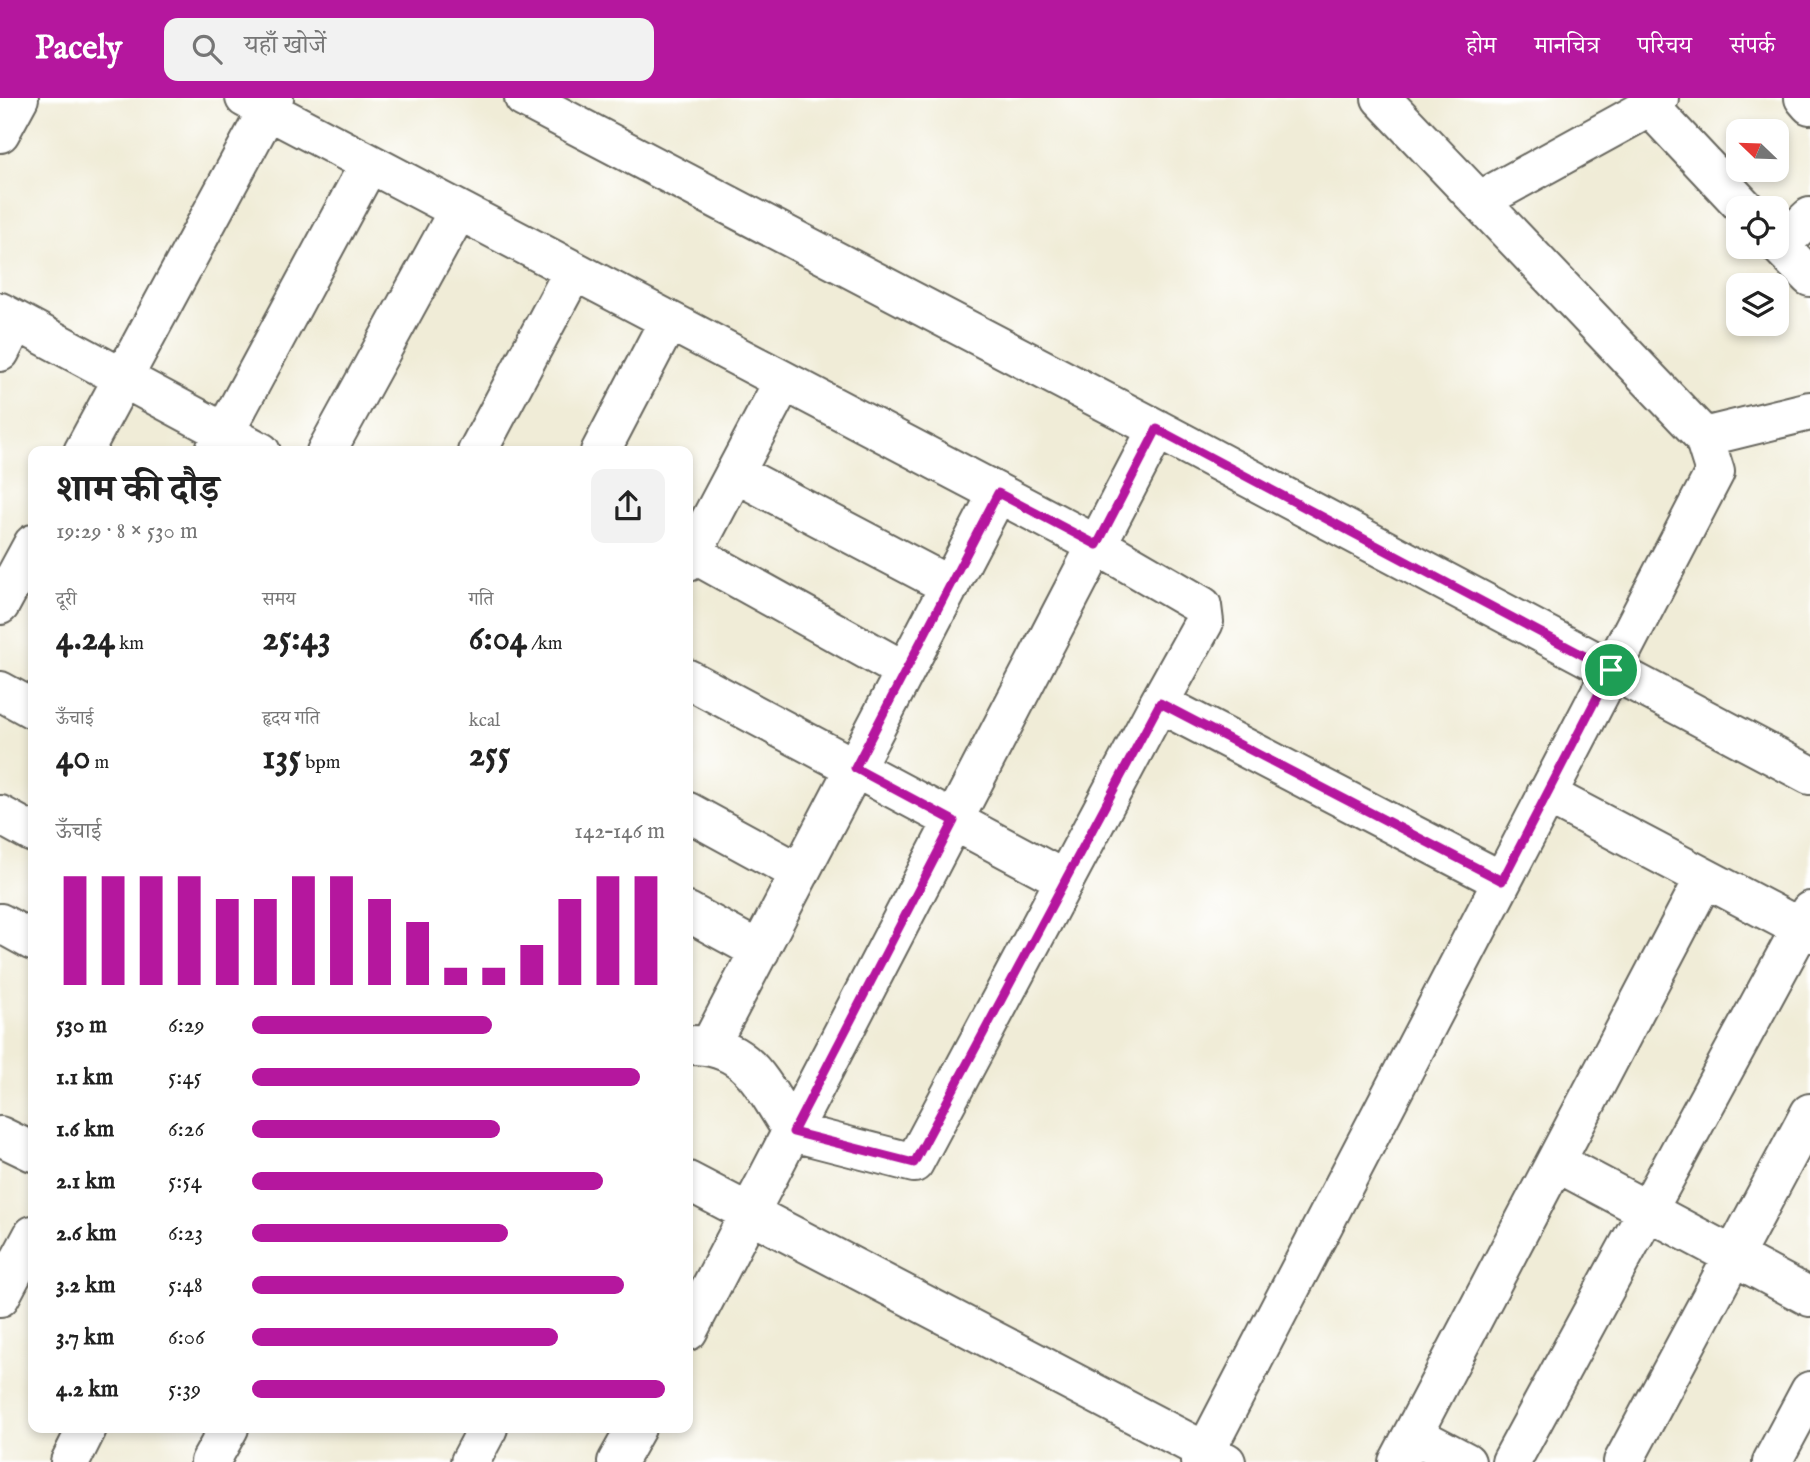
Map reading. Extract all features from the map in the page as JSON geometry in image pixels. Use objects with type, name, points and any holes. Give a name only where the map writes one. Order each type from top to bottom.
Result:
[{"type":"street","points":[[0,133],[19,98]]},
{"type":"street","points":[[524,98],[1810,775]]},
{"type":"street","points":[[693,1184],[1211,1458],[1546,794],[1715,472],[1704,437],[1381,98]]},
{"type":"street","points":[[1804,98],[1810,105]]},
{"type":"street","points":[[86,446],[262,102],[457,211],[668,322],[998,493],[1097,545],[1202,606],[1204,622],[914,1163],[793,1132],[744,1059],[699,1045],[760,951],[998,493]]},
{"type":"street","points":[[1479,201],[1655,102],[1735,196]]},
{"type":"street","points":[[5,328],[123,377],[219,442],[369,164]]},
{"type":"street","points":[[329,446],[457,211]]},
{"type":"street","points":[[1789,235],[1810,217]]},
{"type":"street","points":[[1789,255],[1810,277]]},
{"type":"street","points":[[480,446],[573,272]]},
{"type":"street","points":[[603,446],[668,322]]},
{"type":"street","points":[[693,552],[783,382]]},
{"type":"street","points":[[1704,437],[1810,411]]},
{"type":"street","points":[[693,1310],[698,1290],[751,1214],[1157,429]]},
{"type":"street","points":[[735,473],[950,586]]},
{"type":"street","points":[[0,605],[28,553]]},
{"type":"street","points":[[693,560],[905,670]]},
{"type":"street","points":[[693,682],[1065,880]]},
{"type":"street","points":[[0,691],[28,706]]},
{"type":"street","points":[[1160,703],[1502,881]]},
{"type":"street","points":[[1511,1462],[1646,1210],[1807,924],[1704,879],[1546,794]]},
{"type":"street","points":[[0,815],[28,829]]},
{"type":"street","points":[[693,815],[800,873]]},
{"type":"street","points":[[1466,1462],[1406,1448],[1704,879]]},
{"type":"street","points":[[693,915],[760,951]]},
{"type":"street","points":[[0,923],[28,938]]},
{"type":"street","points":[[1623,1462],[1810,1113]]},
{"type":"street","points":[[0,1136],[28,1150]]},
{"type":"street","points":[[1556,1162],[1810,1297]]},
{"type":"street","points":[[0,1297],[28,1244]]},
{"type":"street","points":[[1772,1462],[1810,1391]]},
{"type":"street","points":[[70,1462],[85,1433]]},
{"type":"street","points":[[470,1462],[485,1433]]},
{"type":"street","points":[[617,1462],[633,1433]]},
{"type":"route","points":[[1157,429],[1611,670],[1502,881],[1160,703],[914,1163],[793,1132],[954,821],[855,768],[998,493],[1097,545],[1157,429]]}]
